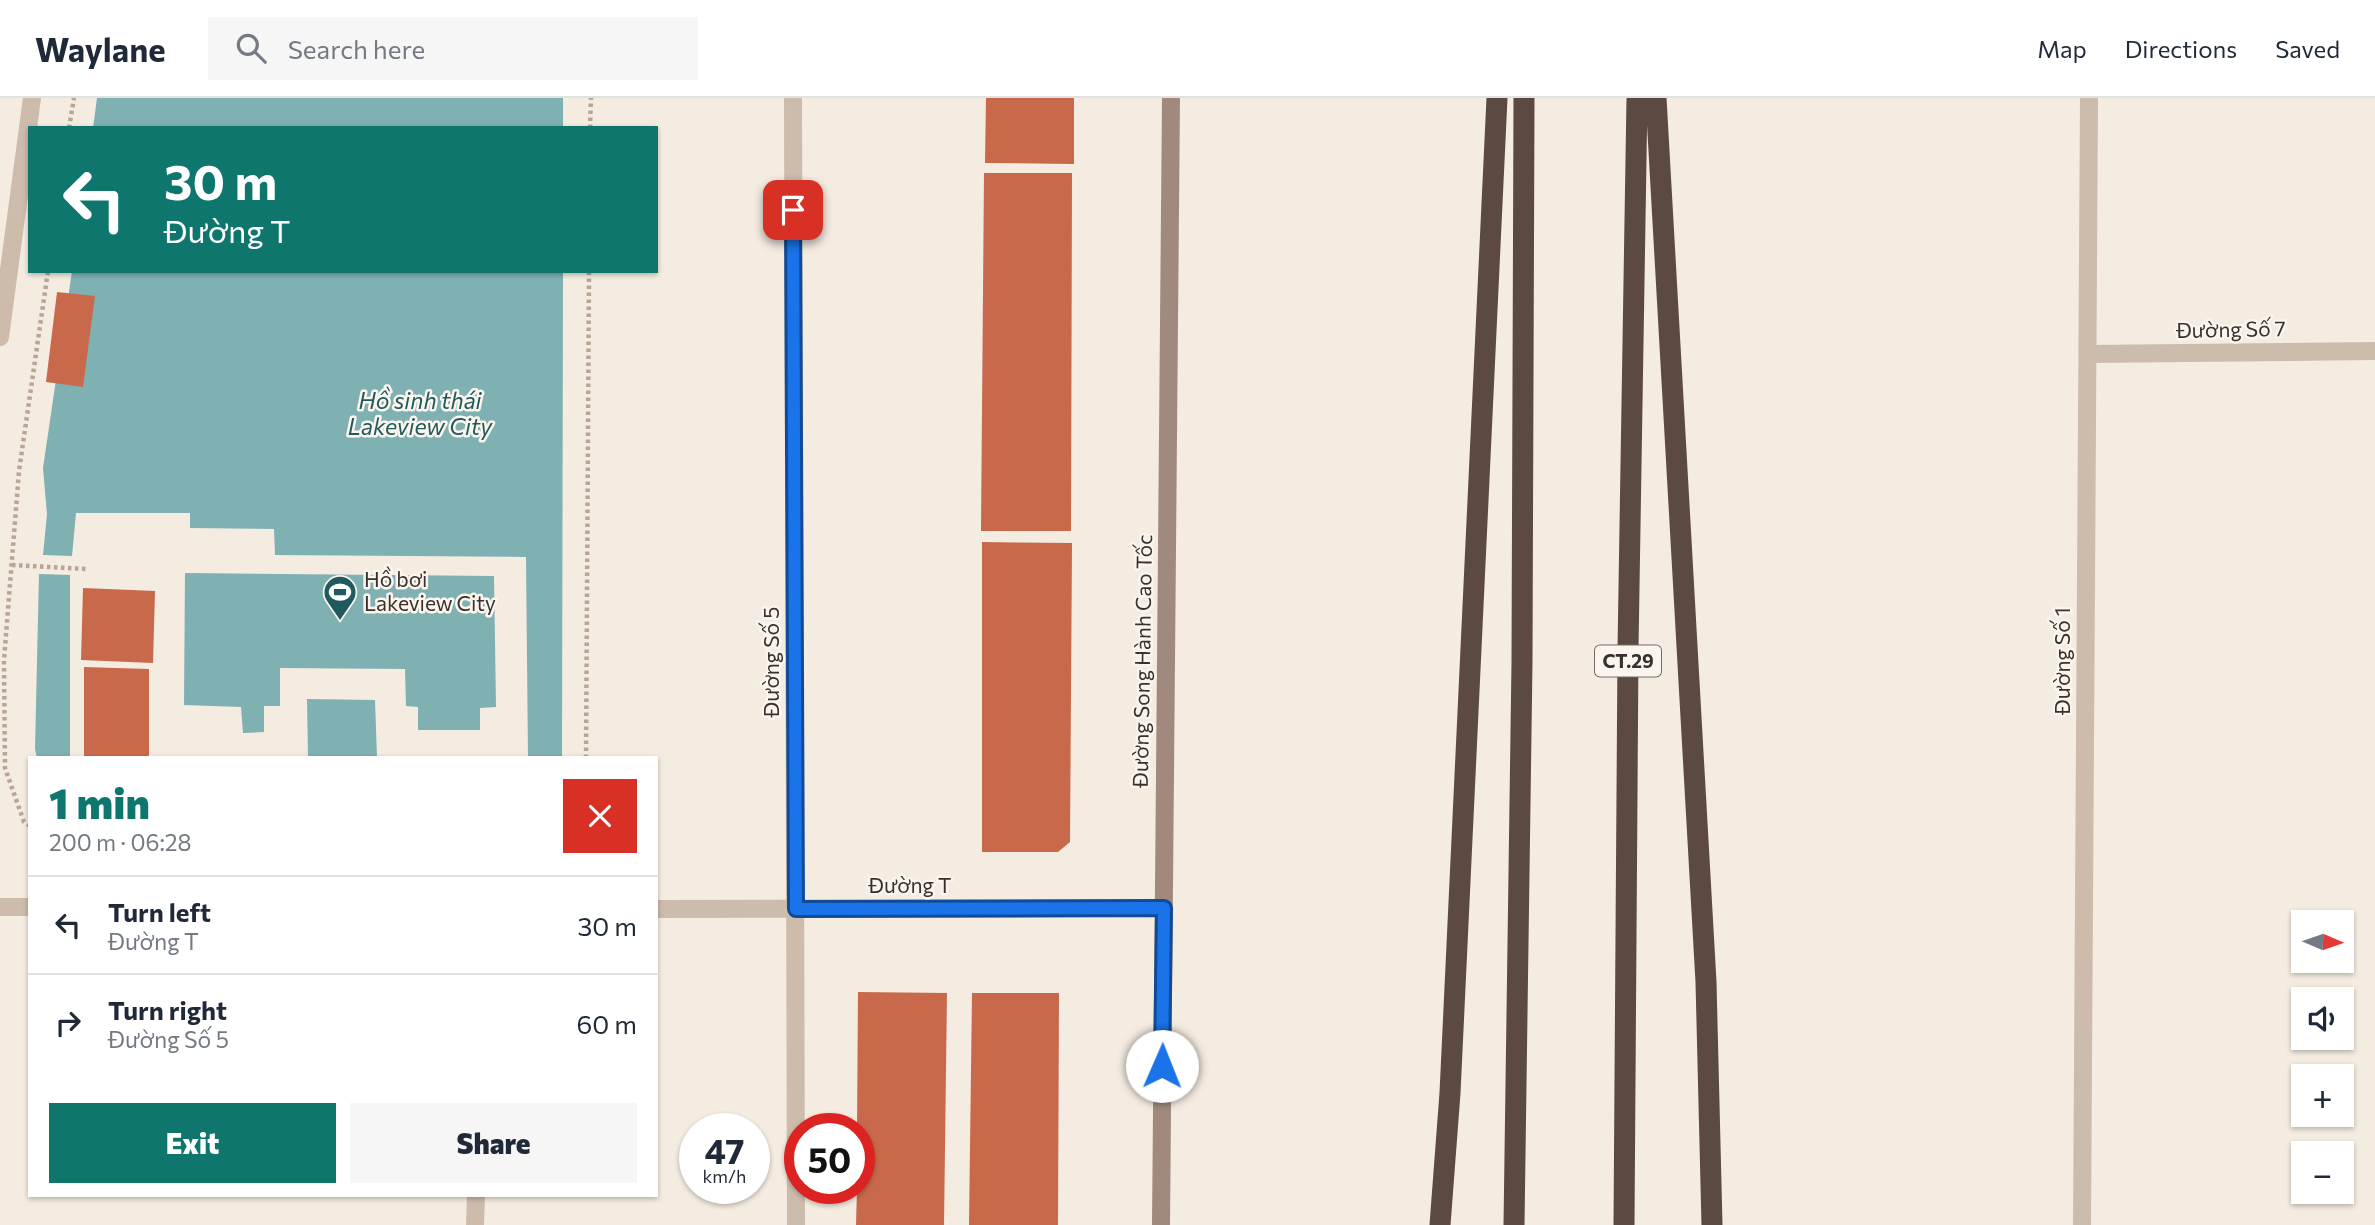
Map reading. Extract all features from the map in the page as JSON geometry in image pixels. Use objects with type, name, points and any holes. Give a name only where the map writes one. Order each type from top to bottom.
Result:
[{"type":"highway","points":[[1440,1225],[1450,1093],[1482,466],[1497,98]]},
{"type":"highway","points":[[1514,1225],[1522,662],[1524,98]]},
{"type":"highway","name":"CT.29","points":[[1624,1225],[1628,649],[1637,98]]},
{"type":"highway","points":[[1656,98],[1706,982],[1713,1225]]},
{"type":"main road","name":"Đường Song Hành Cao Tốc","points":[[1161,1225],[1171,98]]},
{"type":"street","points":[[28,126],[32,98]]},
{"type":"street","name":"Đường Số 5","points":[[793,98],[796,1225]]},
{"type":"street","name":"Đường Số 1","points":[[2082,1225],[2089,98]]},
{"type":"street","points":[[0,337],[28,127]]},
{"type":"street","name":"Đường Số 7","points":[[2088,354],[2375,351]]},
{"type":"street","points":[[0,907],[28,907]]},
{"type":"street","name":"Đường T","points":[[658,909],[1164,908]]},
{"type":"street","points":[[475,1225],[476,1197]]},
{"type":"path","points":[[69,126],[74,98]]},
{"type":"path","points":[[590,126],[591,98]]},
{"type":"path","points":[[28,825],[24,822],[5,768],[4,660],[19,471],[48,273]]},
{"type":"path","points":[[586,756],[589,273]]},
{"type":"path","points":[[12,565],[86,569]]},
{"type":"water","points":[[97,98],[563,98],[563,126],[93,126]]},
{"type":"water","name":"Hồ sinh thái Lakeview City","points":[[72,273],[563,273],[562,756],[528,756],[526,557],[275,555],[274,529],[190,528],[190,513],[76,513],[72,556],[43,555],[47,514],[43,468]]},
{"type":"water","name":"Hồ bơi Lakeview City","points":[[185,573],[494,576],[496,707],[480,708],[480,730],[418,730],[418,707],[406,706],[405,669],[280,668],[280,706],[264,706],[264,732],[243,733],[241,707],[184,705]]},
{"type":"water","points":[[39,574],[70,575],[70,756],[37,756]]},
{"type":"water","points":[[307,699],[375,700],[377,756],[308,756]]},
{"type":"building","points":[[986,98],[1074,98],[1074,164],[985,163]]},
{"type":"building","points":[[984,173],[1072,173],[1071,531],[981,531]]},
{"type":"building","points":[[57,292],[95,296],[83,387],[46,382]]},
{"type":"building","points":[[982,542],[1072,543],[1070,842],[1058,852],[982,852]]},
{"type":"building","points":[[83,588],[155,591],[153,663],[81,660]]},
{"type":"building","points":[[84,667],[149,669],[149,756],[84,756]]},
{"type":"building","points":[[858,992],[947,993],[944,1225],[856,1225],[857,1204],[875,1204],[875,1113],[857,1113]]},
{"type":"building","points":[[972,993],[1059,993],[1058,1225],[969,1225]]},
{"type":"place","name":"Hồ bơi Lakeview City","points":[[340,622]]},
{"type":"route","points":[[793,210],[796,909],[1164,908],[1162,1066]]}]
